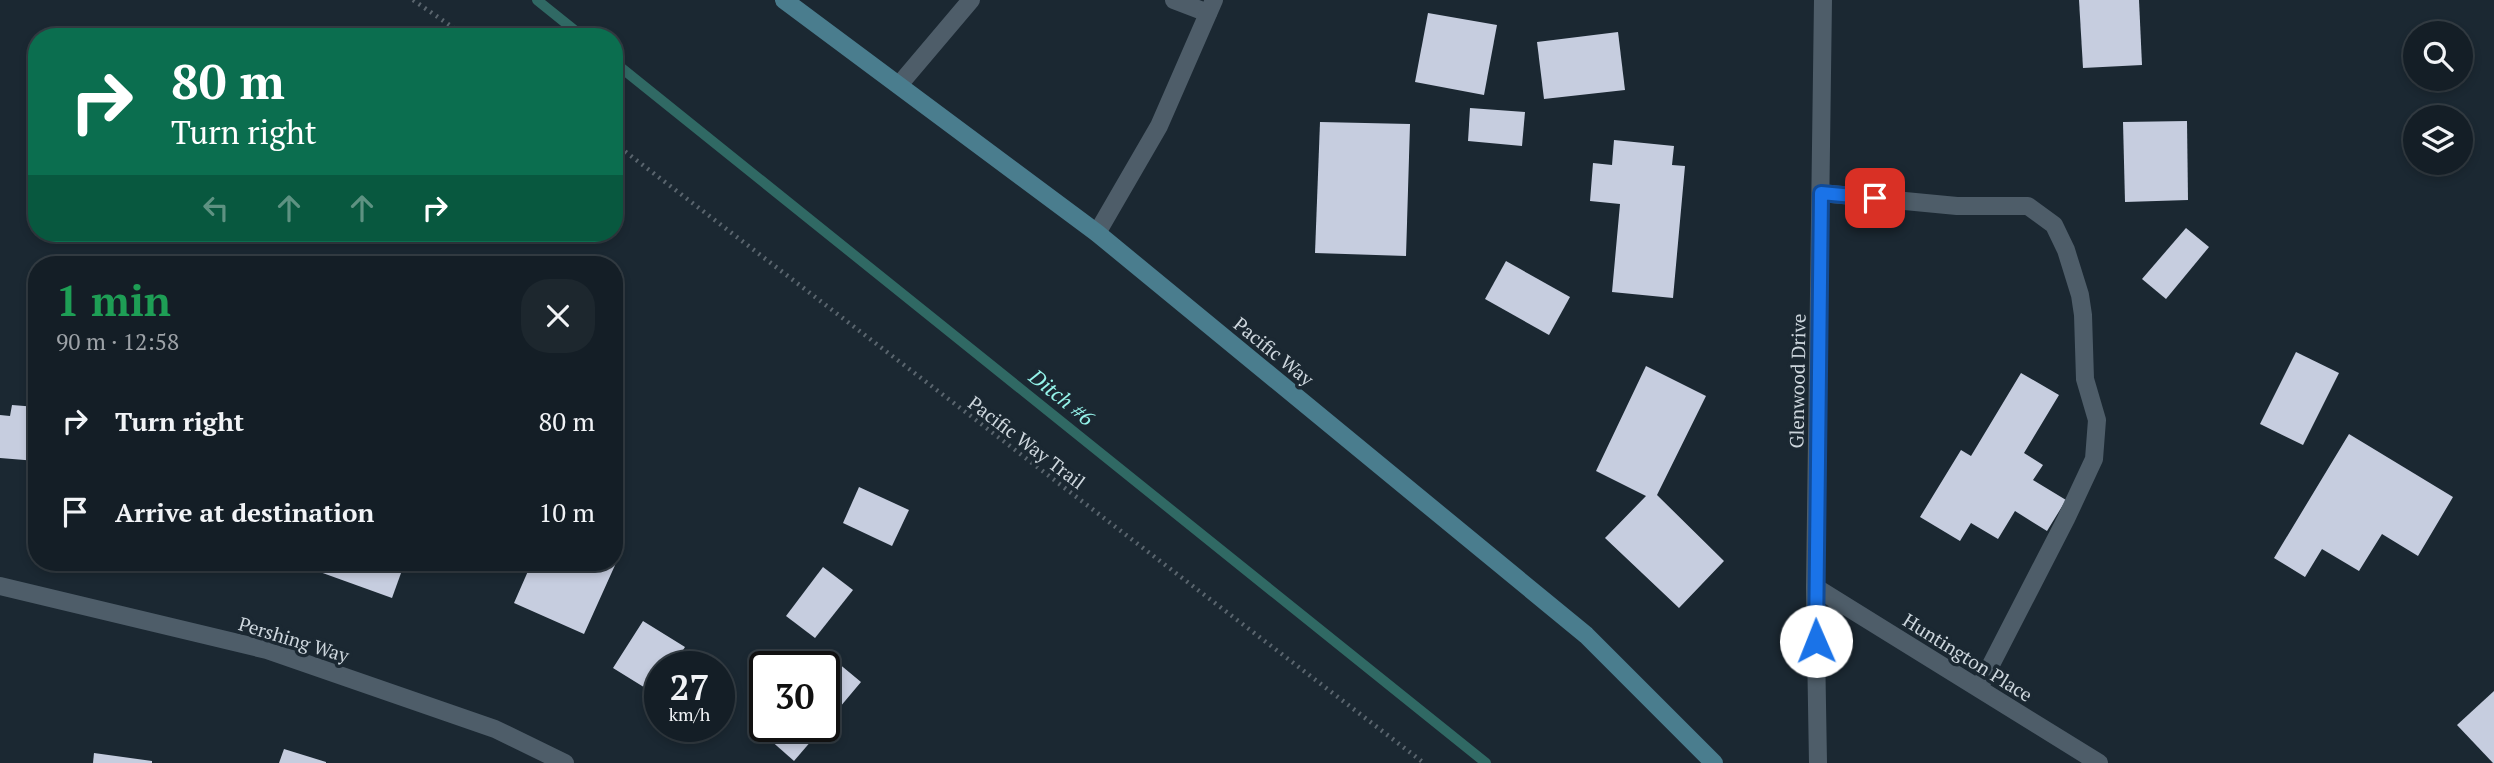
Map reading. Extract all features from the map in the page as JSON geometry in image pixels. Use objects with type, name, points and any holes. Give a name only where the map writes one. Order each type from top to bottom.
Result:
[{"type":"main road","name":"Pacific Way","points":[[784,0],[1097,233],[1586,635],[1714,763]]},
{"type":"street","points":[[899,85],[971,0]]},
{"type":"street","points":[[1097,233],[1159,126],[1211,7],[1174,0]]},
{"type":"street","name":"Glenwood Drive","points":[[1818,763],[1815,587],[1823,0]]},
{"type":"street","points":[[1821,193],[1957,206],[2028,206],[2054,225],[2066,250],[2080,295],[2083,315],[2085,379],[2097,420],[2094,459],[1979,688]]},
{"type":"street","name":"Pershing Way","points":[[0,586],[267,650],[495,729],[565,763]]},
{"type":"street","name":"Huntington Place","points":[[1815,587],[2099,763]]},
{"type":"path","points":[[413,0],[454,28]]},
{"type":"path","name":"Pacific Way Trail","points":[[623,150],[1423,763]]},
{"type":"building","points":[[2079,0],[2139,0],[2142,65],[2083,68]]},
{"type":"building","points":[[1428,13],[1497,25],[1484,95],[1415,82]]},
{"type":"building","points":[[1618,32],[1625,90],[1544,99],[1537,42]]},
{"type":"building","points":[[1470,108],[1525,112],[1522,146],[1468,141]]},
{"type":"building","points":[[2187,121],[2188,200],[2125,202],[2123,122]]},
{"type":"building","points":[[1320,122],[1410,124],[1406,256],[1315,253]]},
{"type":"building","points":[[1614,140],[1674,146],[1672,165],[1685,166],[1673,298],[1612,292],[1620,204],[1590,201],[1593,163],[1612,165]]},
{"type":"building","points":[[2186,228],[2209,247],[2166,299],[2142,279]]},
{"type":"building","points":[[1506,261],[1570,297],[1549,335],[1485,299]]},
{"type":"building","points":[[2296,352],[2339,373],[2303,445],[2260,424]]},
{"type":"building","points":[[1646,366],[1706,396],[1657,495],[1724,561],[1679,608],[1605,538],[1646,496],[1596,471]]},
{"type":"building","points":[[2021,373],[2059,395],[2024,453],[2043,465],[2033,480],[2066,500],[2047,531],[2015,511],[1998,539],[1971,523],[1960,541],[1920,517],[1961,450],[1971,456]]},
{"type":"building","points":[[12,405],[28,406],[28,460],[0,458],[0,415],[10,416]]},
{"type":"building","points":[[2349,434],[2453,497],[2418,556],[2382,534],[2359,571],[2322,549],[2305,577],[2274,558]]},
{"type":"building","points":[[859,487],[909,510],[892,546],[843,523]]},
{"type":"building","points":[[823,567],[853,590],[815,638],[786,616]]},
{"type":"building","points":[[317,571],[402,571],[392,598]]},
{"type":"building","points":[[528,571],[612,571],[584,634],[514,603]]},
{"type":"building","points":[[643,621],[685,647],[682,651],[644,651],[644,687],[613,668]]},
{"type":"building","points":[[840,665],[861,682],[840,707]]},
{"type":"building","points":[[2494,691],[2494,763],[2493,763],[2457,725]]},
{"type":"building","points":[[772,742],[810,742],[794,761]]},
{"type":"building","points":[[284,749],[326,762],[326,763],[279,763]]},
{"type":"building","points":[[94,753],[152,761],[152,763],[93,763]]},
{"type":"waterway","name":"Ditch #6","points":[[537,0],[572,28]]},
{"type":"waterway","name":"Ditch #6","points":[[623,69],[1486,763]]},
{"type":"route","points":[[1816,641],[1821,193],[1875,198]]}]
